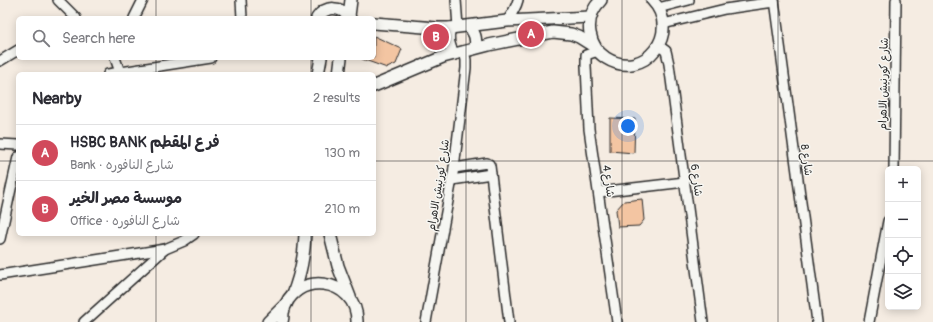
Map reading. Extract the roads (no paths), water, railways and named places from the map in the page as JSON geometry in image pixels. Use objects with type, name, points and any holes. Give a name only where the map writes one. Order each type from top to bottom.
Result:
[{"type":"main road","points":[[350,16],[351,0]]},
{"type":"main road","points":[[596,49],[590,35],[589,23],[590,17],[600,0]]},
{"type":"main road","points":[[376,85],[443,57],[476,48],[553,32],[571,34],[579,37],[609,60],[616,63],[637,63],[649,56],[659,46],[662,39],[663,18],[655,4]]},
{"type":"main road","points":[[320,12],[335,8],[343,11],[349,16]]},
{"type":"main road","points":[[376,23],[436,28],[459,27],[507,21],[590,17]]},
{"type":"main road","points":[[459,53],[451,50],[448,41],[449,32],[459,27],[474,33],[476,38],[476,48]]},
{"type":"main road","points":[[318,72],[321,60]]},
{"type":"main road","points":[[338,72],[341,60]]},
{"type":"main road","points":[[282,322],[283,313],[300,275],[304,254],[305,236]]},
{"type":"main road","points":[[330,236],[338,266],[356,309],[358,321]]},
{"type":"main road","points":[[268,322],[302,288],[312,284],[323,283],[334,286],[343,291],[351,299]]},
{"type":"street","points":[[58,0],[73,16]]},
{"type":"street","points":[[135,16],[143,0]]},
{"type":"street","points":[[241,0],[242,16]]},
{"type":"street","points":[[456,0],[459,27]]},
{"type":"street","points":[[507,21],[516,8],[518,0]]},
{"type":"street","points":[[655,4],[689,0]]},
{"type":"street","name":"شارع كورنيش الاهرام","points":[[894,166],[896,0]]},
{"type":"street","points":[[663,24],[724,4],[774,1]]},
{"type":"street","name":"شارع 8","points":[[774,1],[817,322]]},
{"type":"street","name":"شارع 6","points":[[659,46],[666,51],[669,64],[703,322]]},
{"type":"street","name":"شارع 4","points":[[596,49],[586,55],[589,129],[617,322]]},
{"type":"street","points":[[0,61],[16,51]]},
{"type":"street","name":"شارع كورنيش الاهرام","points":[[426,322],[454,168],[466,68],[466,60],[459,53]]},
{"type":"street","points":[[117,60],[120,72],[199,60]]},
{"type":"street","points":[[1,142],[16,145]]},
{"type":"street","points":[[454,168],[486,163],[490,166],[509,322]]},
{"type":"street","points":[[0,239],[16,173]]},
{"type":"street","points":[[452,180],[491,174]]},
{"type":"street","points":[[598,192],[685,182]]},
{"type":"street","points":[[0,275],[165,249],[184,241],[191,236]]},
{"type":"street","points":[[869,322],[885,238]]},
{"type":"street","points":[[84,322],[165,249]]},
{"type":"place","name":"HSBC BANK فرع المقطم","points":[[531,34]]},
{"type":"place","name":"موسسة مصر الخير","points":[[436,37]]}]
